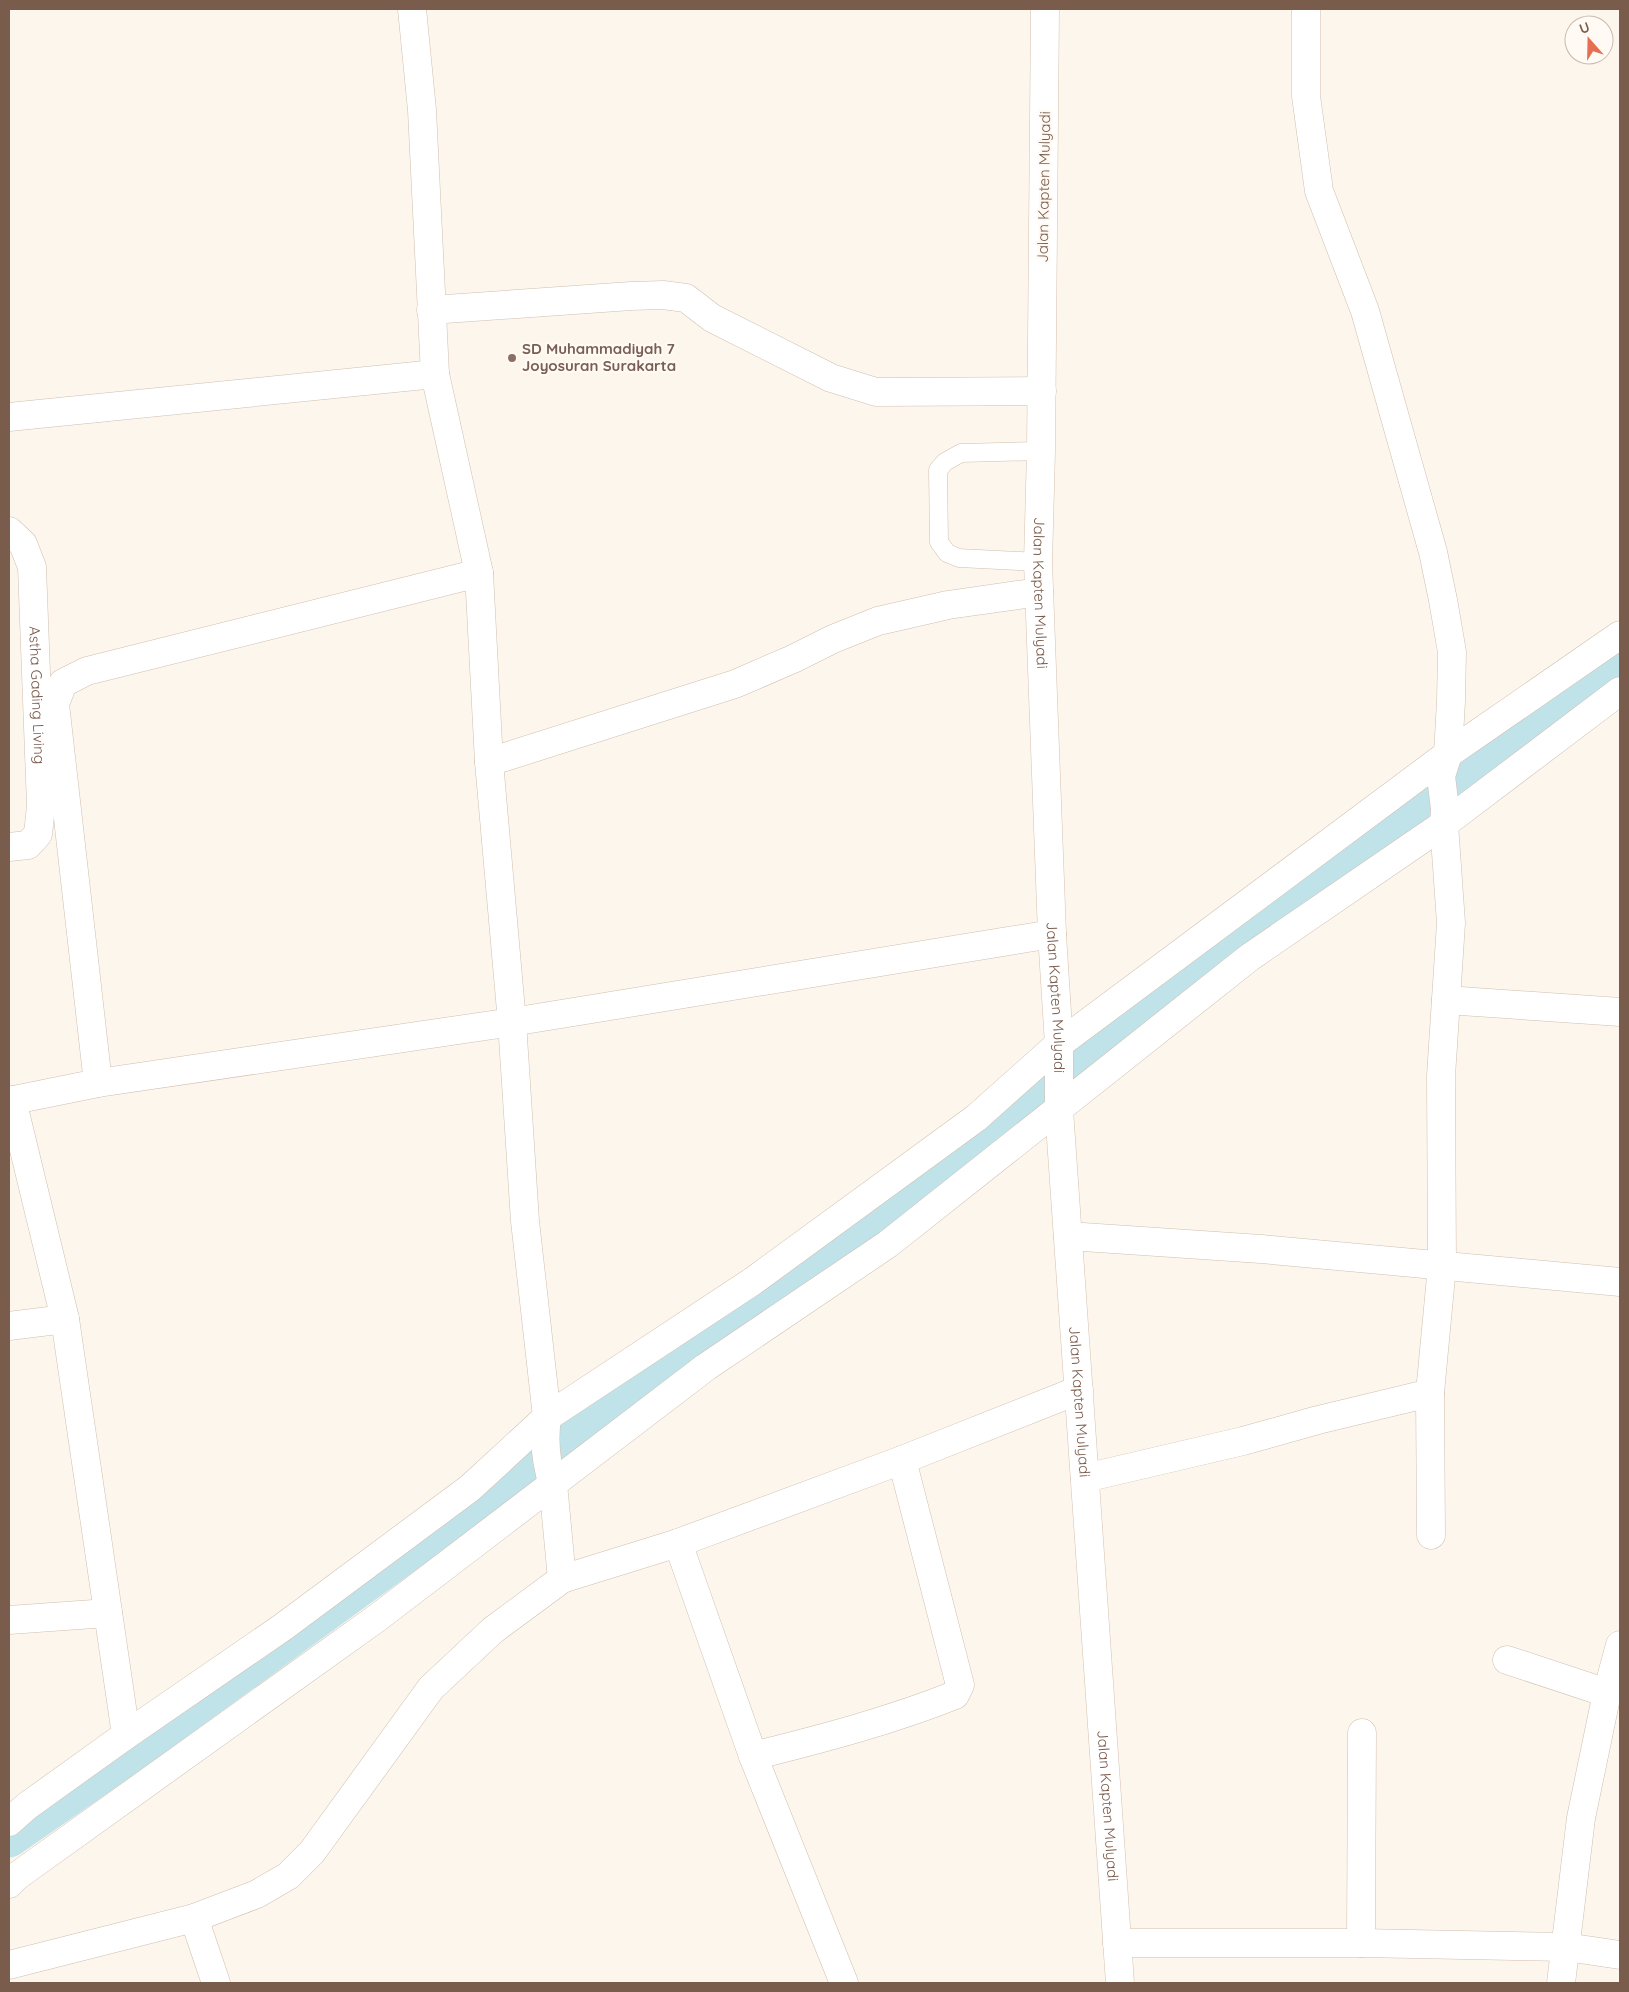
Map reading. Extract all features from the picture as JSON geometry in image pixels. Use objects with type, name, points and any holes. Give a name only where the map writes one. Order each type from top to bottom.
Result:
[{"type":"street","points":[[412,9],[422,110],[435,374],[479,573],[489,762],[512,1022],[525,1221],[562,1579]]},
{"type":"street","name":"Jalan Kapten Mulyadi","points":[[1045,9],[1039,592],[1052,934],[1059,1049],[1059,1106],[1120,1983]]},
{"type":"street","points":[[1306,9],[1306,96],[1318,191],[1365,311],[1433,552],[1452,652],[1444,765],[1444,816],[1451,923],[1442,1076],[1442,1266],[1430,1393],[1431,1535]]},
{"type":"street","points":[[431,310],[631,296],[686,298],[712,318],[831,378],[876,392],[1042,391]]},
{"type":"street","points":[[9,417],[435,374]]},
{"type":"street","name":"Astha Gading Living","points":[[9,531],[24,544],[32,567],[41,806],[38,834],[28,845],[9,847]]},
{"type":"street","points":[[98,1083],[55,704],[63,683],[87,671],[479,573]]},
{"type":"street","points":[[489,762],[735,684],[833,639],[878,621],[948,605],[1039,592]]},
{"type":"street","points":[[9,1822],[27,1806],[126,1735],[283,1627],[470,1488],[546,1425],[754,1281],[976,1118],[1059,1049],[1620,635]]},
{"type":"street","points":[[9,1884],[17,1876],[377,1618],[551,1479],[706,1368],[888,1244],[1059,1106],[1250,957],[1620,691]]},
{"type":"street","points":[[126,1735],[65,1319],[11,1101],[98,1083],[512,1022],[1052,934]]},
{"type":"street","points":[[1446,1000],[1620,1012]]},
{"type":"street","points":[[1068,1236],[1261,1249],[1620,1282]]},
{"type":"street","points":[[9,1326],[65,1319]]},
{"type":"street","points":[[9,1965],[194,1918],[257,1894],[288,1876],[312,1852],[431,1688],[492,1630],[562,1579],[678,1543],[902,1460],[1079,1390]]},
{"type":"street","points":[[1085,1478],[1243,1441],[1318,1420],[1430,1393]]},
{"type":"street","points":[[753,1756],[852,1731],[924,1707],[956,1695],[958,1692],[960,1685],[902,1460]]},
{"type":"street","points":[[678,1543],[753,1756],[844,1983]]},
{"type":"street","points":[[9,1620],[108,1613]]},
{"type":"street","points":[[1561,1983],[1581,1818],[1620,1645]]},
{"type":"street","points":[[1507,1660],[1608,1693]]},
{"type":"street","points":[[1361,1943],[1362,1733]]},
{"type":"street","points":[[194,1918],[216,1983]]},
{"type":"street","points":[[1117,1943],[1361,1943],[1566,1947],[1620,1955]]},
{"type":"lane","points":[[1038,562],[959,558],[947,553],[939,542],[938,470],[946,462],[961,453],[1041,451]]},
{"type":"waterway","points":[[9,1838],[137,1749],[1620,670]]},
{"type":"place","name":"SD Muhammadiyah 7 Joyosuran Surakarta","points":[[512,358]]}]
